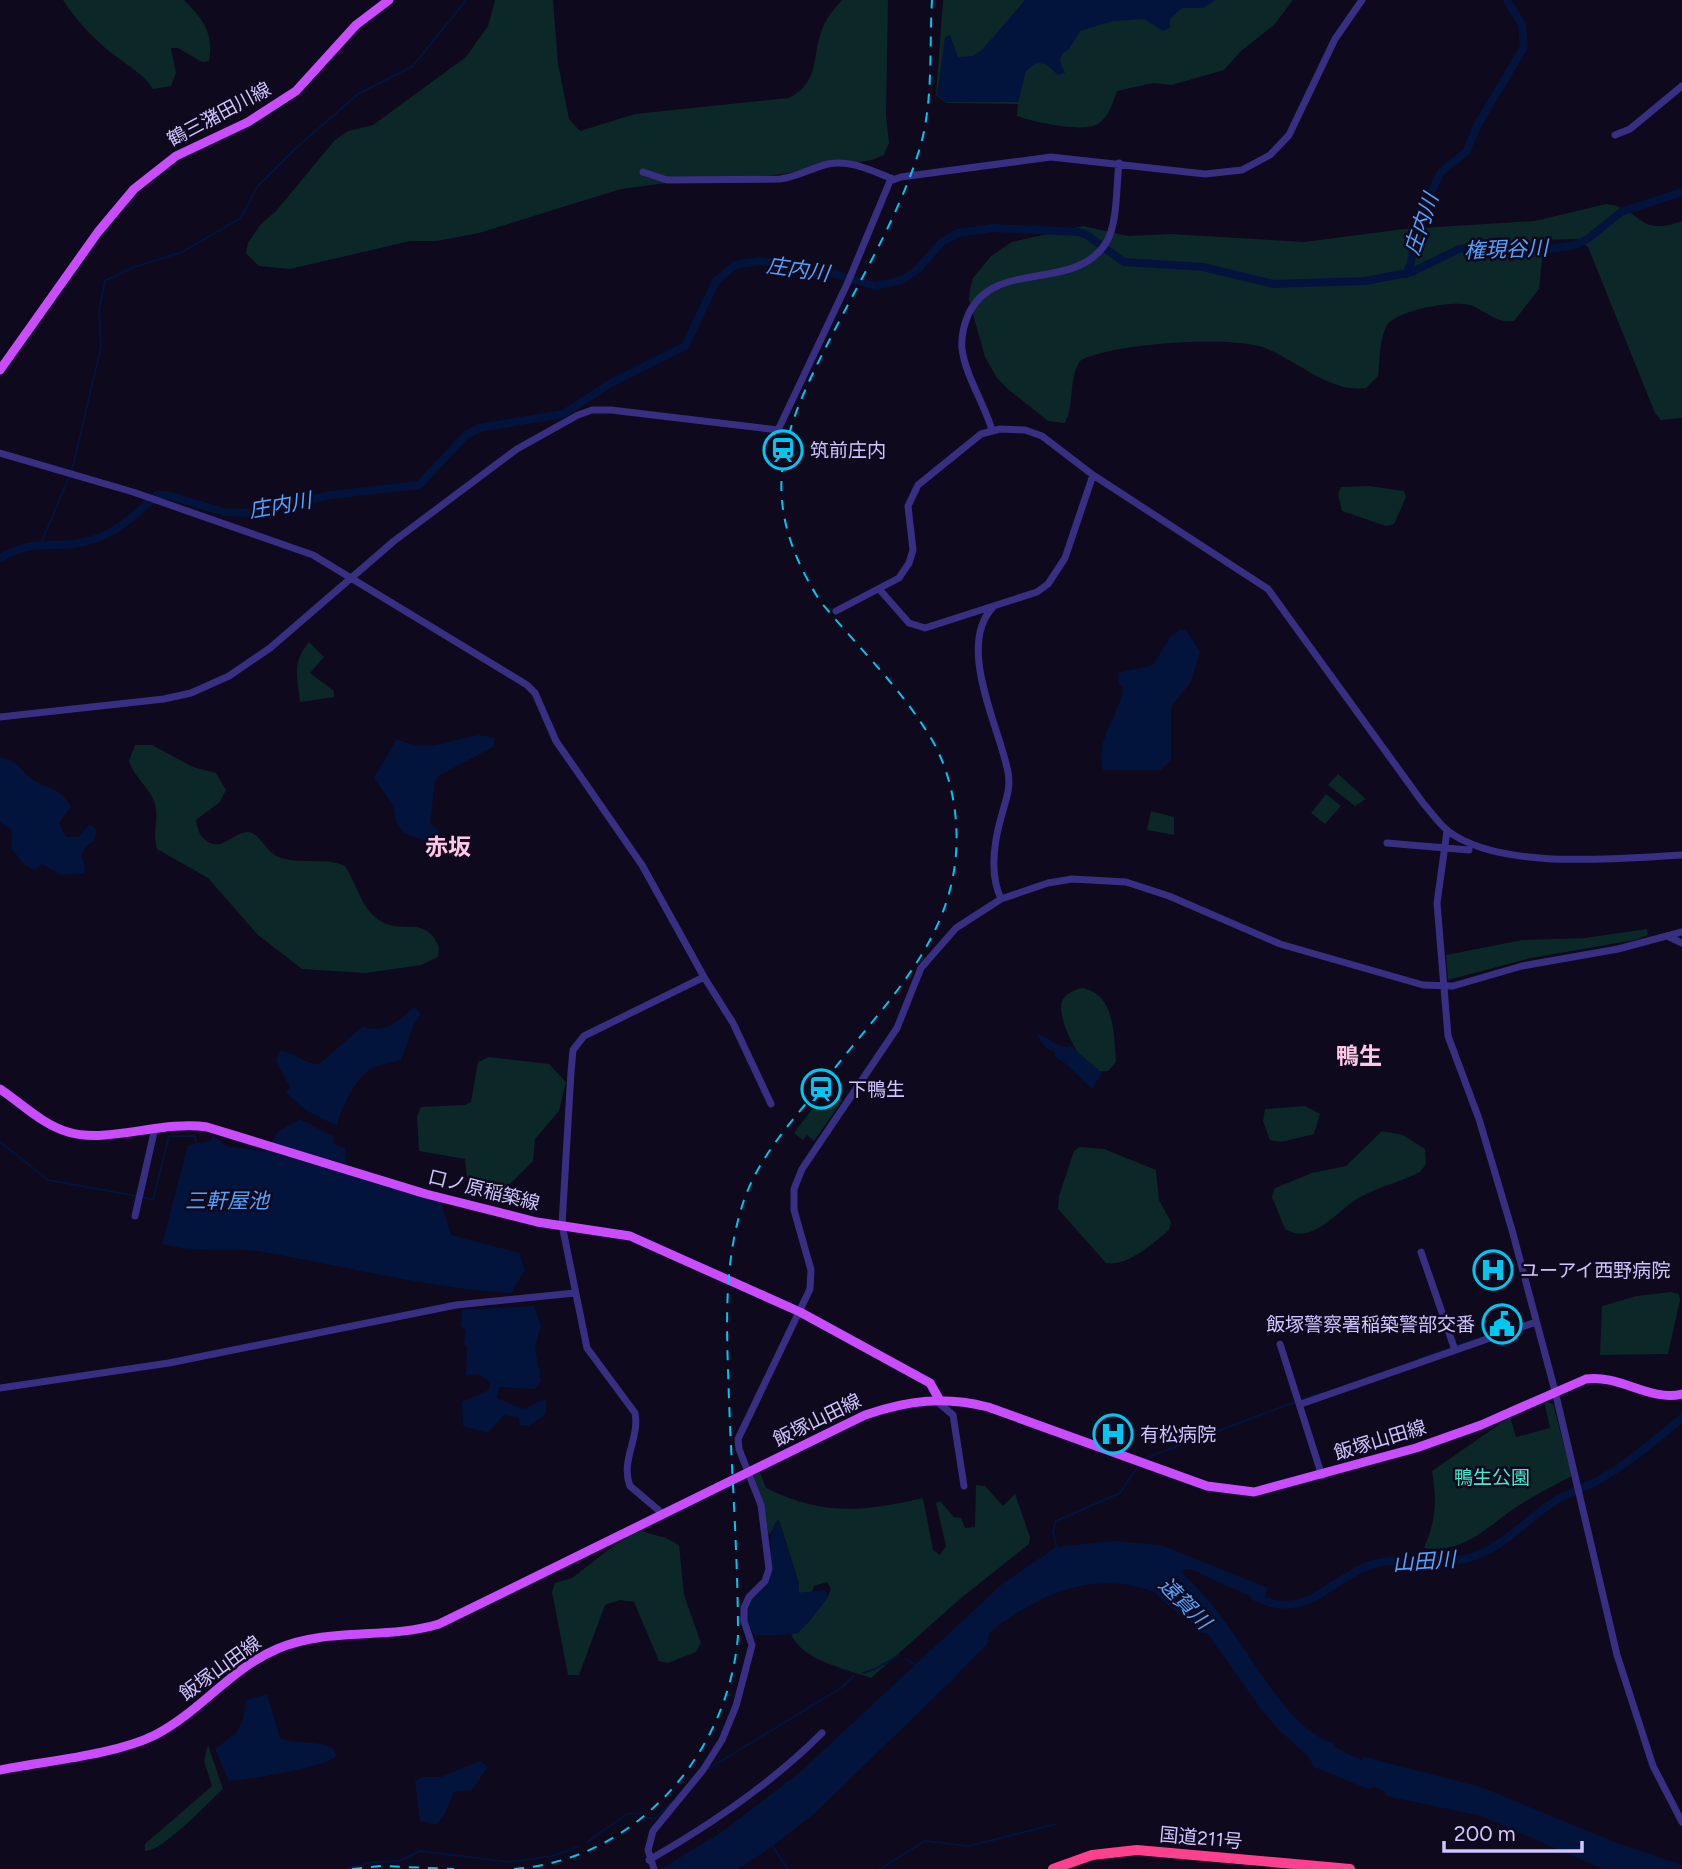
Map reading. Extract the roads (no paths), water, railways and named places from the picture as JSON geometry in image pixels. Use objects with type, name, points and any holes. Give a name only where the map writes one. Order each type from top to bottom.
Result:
[{"type":"highway","name":"国道211号","points":[[1053,1869],[1092,1855],[1137,1850],[1350,1869]]},
{"type":"main road","name":"鶴三潴田川線","points":[[0,370],[98,232],[135,189],[176,156],[248,122],[296,91],[356,26],[389,0]]},
{"type":"main road","name":"口ノ原稲築線","points":[[0,1089],[46,1122],[70,1133],[86,1135],[177,1124],[207,1127],[426,1194],[562,1225],[629,1236],[801,1313],[930,1383],[936,1399]]},
{"type":"main road","name":"飯塚山田線","points":[[0,1770],[144,1740],[170,1726],[239,1671],[277,1648],[317,1639],[404,1632],[439,1624],[865,1415],[936,1399],[989,1407],[1207,1486],[1254,1492],[1322,1476],[1446,1438],[1555,1391],[1595,1377],[1658,1394],[1682,1394]]},
{"type":"street","points":[[643,172],[667,180],[792,178],[826,164],[841,163],[893,179],[1051,157],[1226,174],[1249,167],[1270,155],[1289,135],[1335,39],[1362,0]]},
{"type":"street","points":[[1615,135],[1630,129],[1682,86]]},
{"type":"street","points":[[992,430],[962,347],[965,323],[973,306],[989,289],[1000,284],[1060,273],[1098,253],[1111,230],[1119,163]]},
{"type":"street","points":[[0,717],[164,699],[191,693],[247,666],[394,541],[517,449],[555,425],[585,412],[592,410],[650,413],[778,430],[853,271],[885,190],[893,179]]},
{"type":"street","points":[[836,611],[899,579],[909,564],[913,550],[908,506],[918,485],[971,439],[992,430],[1025,430],[1042,436],[1093,475],[1268,589],[1423,803],[1447,831],[1488,851],[1536,856],[1580,860],[1682,855]]},
{"type":"street","points":[[0,453],[134,492],[313,555],[533,691],[556,741],[642,865],[704,977],[733,1023],[771,1104]]},
{"type":"street","points":[[880,590],[916,627],[945,622],[1037,592],[1056,575],[1093,475]]},
{"type":"street","points":[[996,604],[981,622],[978,640],[991,720],[1009,776],[1009,791],[997,835],[995,861],[995,886],[1001,899]]},
{"type":"street","points":[[1447,831],[1437,903],[1445,1023],[1451,1050],[1479,1119],[1555,1391],[1617,1655],[1653,1766],[1682,1822]]},
{"type":"street","points":[[1387,843],[1469,850]]},
{"type":"street","points":[[651,1864],[653,1831],[695,1782],[713,1756],[729,1723],[746,1676],[752,1645],[744,1621],[744,1608],[765,1581],[770,1560],[761,1505],[739,1449],[738,1439],[801,1313],[812,1277],[794,1210],[795,1185],[802,1169],[897,1028],[921,968],[956,928],[1001,899],[1048,883],[1072,879],[1126,882],[1169,896],[1280,944],[1443,988],[1522,966],[1618,949],[1682,932]]},
{"type":"street","points":[[1667,936],[1682,943]]},
{"type":"street","points":[[663,1514],[630,1486],[627,1465],[637,1423],[635,1413],[587,1348],[575,1293],[562,1225],[571,1063],[576,1044],[584,1036],[641,1005],[656,1002],[704,977]]},
{"type":"street","points":[[135,1216],[155,1128]]},
{"type":"street","points":[[1421,1252],[1455,1350]]},
{"type":"street","points":[[0,1388],[169,1363],[456,1305],[575,1293]]},
{"type":"street","points":[[1301,1404],[1536,1322]]},
{"type":"street","points":[[1280,1344],[1322,1476]]},
{"type":"street","points":[[936,1399],[935,1403],[953,1415],[964,1486]]},
{"type":"street","points":[[651,1864],[730,1810],[822,1733]]},
{"type":"water","points":[[1025,0],[1216,0],[1203,8],[1182,8],[1170,19],[1170,28],[1163,31],[1144,19],[1113,21],[1080,31],[1069,49],[1062,54],[1060,61],[1065,73],[1058,75],[1046,64],[1036,63],[1026,71],[1018,102],[946,102],[937,95],[945,37],[950,35],[958,57],[973,56],[982,50]]},
{"type":"water","points":[[1179,630],[1186,630],[1200,652],[1191,682],[1171,707],[1171,760],[1161,770],[1103,770],[1102,747],[1123,687],[1119,683],[1118,673],[1153,665],[1171,636]]},
{"type":"water","points":[[479,735],[495,738],[493,747],[440,775],[435,781],[430,824],[439,830],[440,846],[404,833],[396,822],[393,806],[374,778],[397,739],[429,746]]},
{"type":"water","points":[[0,757],[12,761],[33,780],[61,794],[66,800],[71,807],[59,823],[66,837],[79,837],[90,824],[97,830],[94,841],[86,846],[81,855],[84,873],[61,875],[42,864],[34,870],[25,865],[11,848],[12,830],[0,822]]},
{"type":"water","points":[[414,1007],[421,1014],[414,1024],[401,1060],[375,1067],[363,1075],[348,1096],[337,1126],[307,1111],[286,1093],[290,1087],[276,1061],[280,1051],[319,1064],[363,1026],[384,1028],[397,1022]]},
{"type":"water","points":[[1039,1034],[1062,1047],[1071,1046],[1102,1073],[1092,1089],[1055,1057],[1055,1052],[1046,1048],[1037,1036]]},
{"type":"water","points":[[300,1119],[334,1137],[333,1144],[345,1148],[346,1164],[271,1143],[279,1131]]},
{"type":"water","name":"三軒屋池","points":[[213,1135],[226,1146],[275,1153],[441,1203],[451,1235],[519,1253],[525,1270],[511,1293],[417,1282],[263,1252],[189,1249],[162,1244],[188,1145],[210,1141]]},
{"type":"water","points":[[534,1306],[541,1325],[535,1348],[541,1381],[535,1389],[499,1387],[497,1398],[523,1409],[546,1399],[546,1414],[529,1426],[520,1425],[518,1417],[504,1415],[488,1433],[463,1426],[462,1402],[489,1390],[490,1382],[479,1374],[466,1376],[466,1330],[461,1326],[462,1310]]},
{"type":"water","points":[[778,1519],[799,1584],[799,1593],[825,1590],[828,1597],[800,1630],[784,1635],[755,1635],[748,1623],[746,1609],[750,1600],[769,1578],[772,1532]]},
{"type":"water","name":"遠賀川","points":[[1113,1541],[1161,1545],[1268,1588],[1263,1602],[1190,1569],[1180,1571],[1218,1613],[1287,1708],[1302,1724],[1317,1736],[1333,1743],[1334,1747],[1361,1760],[1365,1757],[1481,1787],[1617,1843],[1682,1865],[1682,1869],[1603,1869],[1481,1816],[1386,1796],[1385,1792],[1375,1787],[1368,1789],[1314,1767],[1309,1757],[1279,1730],[1261,1709],[1207,1633],[1202,1633],[1156,1593],[1111,1583],[1068,1589],[1007,1619],[989,1633],[987,1644],[950,1682],[815,1813],[738,1869],[661,1869],[723,1831],[799,1773],[1002,1584],[1056,1547]]},
{"type":"water","points":[[267,1694],[280,1738],[328,1746],[334,1749],[336,1756],[303,1768],[229,1781],[215,1749],[236,1733],[243,1720],[246,1700]]},
{"type":"water","points":[[480,1761],[488,1767],[472,1790],[454,1792],[445,1814],[436,1825],[420,1821],[415,1781],[422,1777],[441,1777]]},
{"type":"waterway","points":[[72,470],[101,347],[99,310],[105,281],[132,268],[182,252],[241,218],[257,187],[296,148],[358,94],[413,66],[466,0]]},
{"type":"waterway","name":"庄内川","points":[[1406,274],[1411,263],[1416,227],[1441,172],[1466,152],[1477,126],[1524,47],[1522,25],[1507,0]]},
{"type":"waterway","name":"庄内川","points":[[0,558],[28,547],[73,544],[98,538],[129,520],[157,495],[167,495],[224,512],[253,513],[331,495],[419,485],[466,435],[479,428],[563,414],[611,383],[685,346],[716,281],[735,265],[760,261],[815,268],[875,286],[902,280],[917,270],[941,243],[958,233],[993,228],[1079,232],[1124,262],[1203,267],[1274,284],[1365,281],[1412,272],[1459,249],[1484,247],[1541,250],[1576,245],[1621,212],[1682,192]]},
{"type":"waterway","points":[[41,543],[70,475]]},
{"type":"waterway","points":[[142,1197],[153,1200],[169,1136],[195,1136],[196,1143]]},
{"type":"waterway","points":[[0,1142],[48,1180],[137,1196]]},
{"type":"waterway","points":[[1456,1346],[1488,1335]]},
{"type":"waterway","points":[[1419,1359],[1450,1348]]},
{"type":"waterway","points":[[1300,1400],[1321,1393]]},
{"type":"waterway","points":[[1143,1459],[1295,1402]]},
{"type":"waterway","name":"山田川","points":[[1255,1597],[1289,1605],[1316,1596],[1370,1565],[1396,1561],[1449,1561],[1475,1556],[1505,1540],[1555,1501],[1620,1467],[1682,1418]]},
{"type":"waterway","points":[[1057,1549],[1053,1531],[1056,1521],[1120,1493],[1138,1466]]},
{"type":"waterway","points":[[863,1673],[899,1655]]},
{"type":"waterway","points":[[906,1659],[915,1665]]},
{"type":"waterway","points":[[708,1769],[841,1688],[854,1676]]},
{"type":"waterway","points":[[646,1818],[656,1818],[672,1802]]},
{"type":"waterway","points":[[587,1842],[627,1814],[641,1813]]},
{"type":"waterway","points":[[880,1869],[925,1841],[969,1846],[1056,1824]]},
{"type":"waterway","points":[[771,1844],[788,1869]]},
{"type":"waterway","points":[[346,1869],[373,1862],[399,1861],[420,1851],[510,1862],[552,1856],[578,1847]]},
{"type":"railway","points":[[514,1869],[558,1861],[599,1845],[636,1822],[668,1793],[695,1759],[716,1721],[731,1680],[738,1636],[727,1324],[732,1249],[744,1200],[760,1167],[792,1120],[918,961],[935,930],[948,897],[955,861],[956,822],[951,788],[940,755],[904,700],[820,601],[800,565],[788,532],[782,500],[782,470],[798,408],[829,341],[889,226],[918,154],[929,97],[932,0]]},
{"type":"railway","points":[[352,1869],[381,1866],[454,1869]]},
{"type":"place","name":"筑前庄内","points":[[783,450]]},
{"type":"place","name":"下鴨生","points":[[821,1089]]},
{"type":"place","name":"ユーアイ西野病院","points":[[1493,1270]]},
{"type":"place","name":"飯塚警察署稲築警部交番","points":[[1502,1324]]},
{"type":"place","name":"有松病院","points":[[1113,1434]]},
{"type":"district","name":"赤坂","points":[[448,847]]},
{"type":"district","name":"鴨生","points":[[1359,1056]]},
{"type":"water label","name":"権現谷川","points":[[1506,249]]},
{"type":"park label","name":"鴨生公園","points":[[1492,1477]]}]
